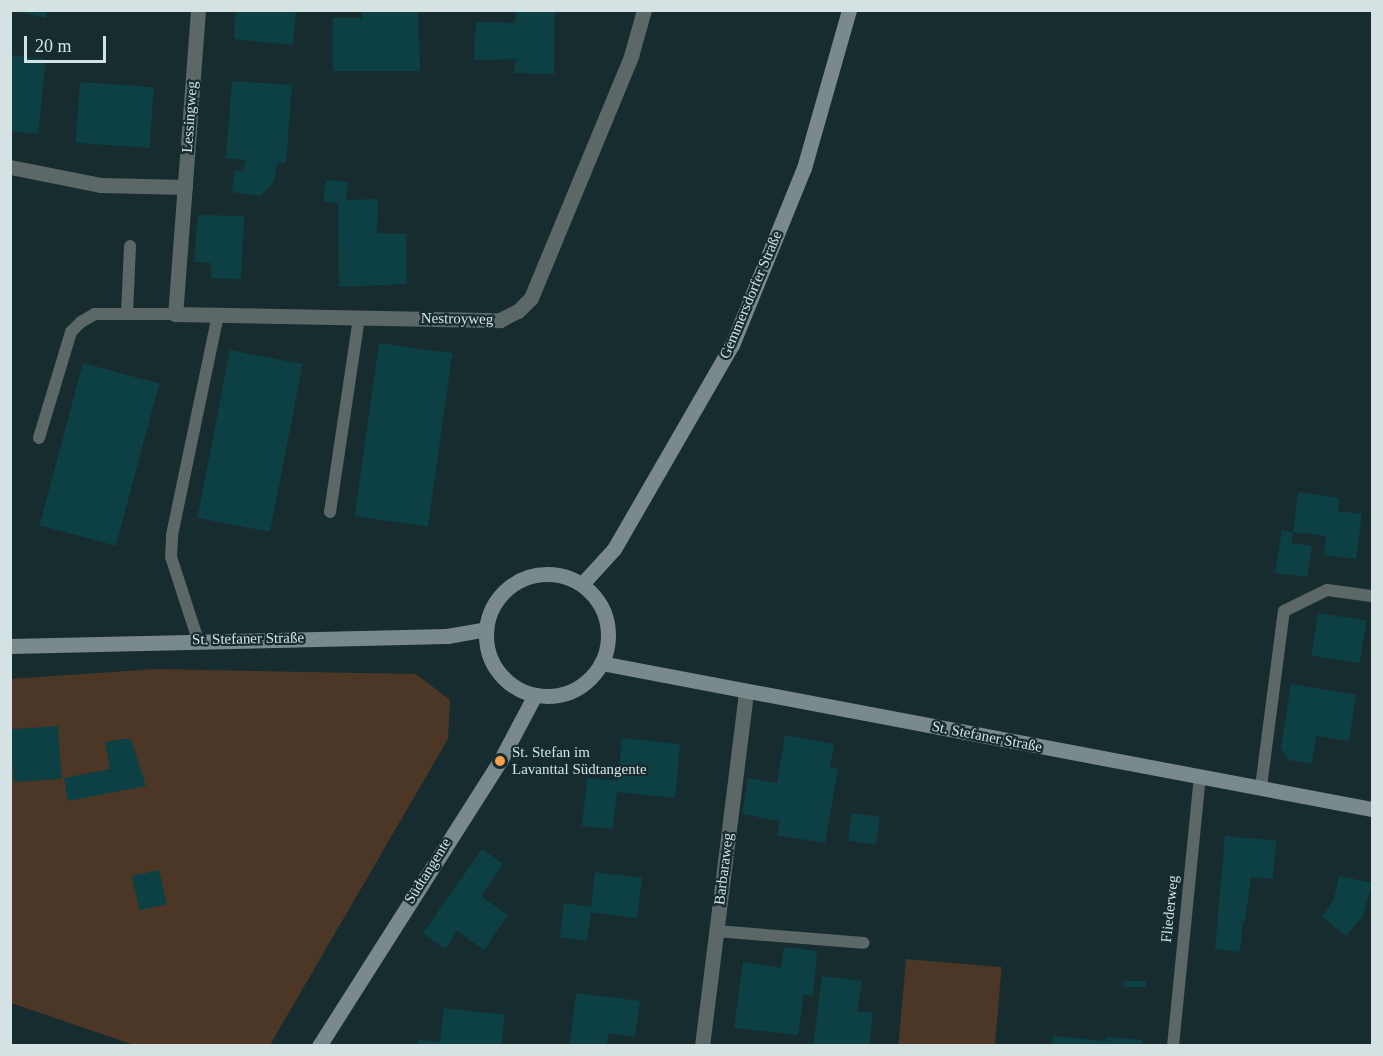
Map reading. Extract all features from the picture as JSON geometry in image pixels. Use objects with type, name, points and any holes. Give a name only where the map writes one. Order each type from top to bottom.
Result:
[{"type":"main road","name":"Gemmersdorfer Straße","points":[[582,585],[614,549],[732,345],[804,168],[849,10]]},
{"type":"main road","points":[[533,575],[552,575],[582,585],[598,602],[608,627],[601,663],[590,679],[573,691],[556,696],[535,695],[505,680],[491,660],[486,629],[490,612],[514,584],[533,575]]},
{"type":"main road","name":"St. Stefaner Straße","points":[[10,646],[447,636],[486,629]]},
{"type":"main road","name":"St. Stefaner Straße","points":[[601,663],[1372,809]]},
{"type":"main road","name":"Südtangente","points":[[319,1046],[500,761],[535,695]]},
{"type":"street","name":"Lessingweg","points":[[175,314],[198,10]]},
{"type":"street","name":"Nestroyweg","points":[[175,314],[500,320],[518,311],[531,298],[631,56],[644,10]]},
{"type":"street","points":[[10,167],[100,185],[185,187]]},
{"type":"street","name":"Barbaraweg","points":[[702,1046],[746,692]]},
{"type":"lane","points":[[126,313],[130,246]]},
{"type":"lane","points":[[39,438],[70,332],[95,314],[175,314]]},
{"type":"lane","points":[[198,640],[171,557],[172,535],[218,315]]},
{"type":"lane","points":[[330,512],[359,317]]},
{"type":"lane","points":[[1261,788],[1284,611],[1327,590],[1372,596]]},
{"type":"lane","name":"Fliederweg","points":[[1173,1046],[1200,777]]},
{"type":"lane","points":[[716,931],[864,943]]},
{"type":"shaded area","points":[[156,669],[416,674],[450,700],[448,739],[270,1045],[134,1045],[11,1003],[11,679]]},
{"type":"shaded area","points":[[906,959],[1002,967],[995,1046],[899,1045]]},
{"type":"building","points":[[10,10],[46,10],[46,18]]},
{"type":"building","points":[[236,10],[296,10],[293,45],[234,39]]},
{"type":"building","points":[[362,10],[418,10],[420,71],[333,71],[333,18],[362,18]]},
{"type":"building","points":[[516,10],[555,10],[554,74],[514,73],[516,59],[474,60],[476,22],[515,23]]},
{"type":"building","points":[[10,55],[46,59],[38,134],[10,131]]},
{"type":"building","points":[[232,81],[292,85],[286,163],[278,162],[273,184],[260,196],[232,192],[235,171],[243,171],[246,160],[226,158]]},
{"type":"building","points":[[80,82],[154,87],[150,148],[76,143]]},
{"type":"building","points":[[326,180],[348,182],[346,200],[378,199],[377,233],[406,234],[407,284],[339,287],[338,203],[323,201]]},
{"type":"building","points":[[198,215],[244,216],[241,279],[211,278],[211,263],[194,262]]},
{"type":"building","points":[[379,343],[452,353],[428,527],[355,516]]},
{"type":"building","points":[[230,350],[303,364],[270,532],[197,518]]},
{"type":"building","points":[[83,363],[159,383],[116,546],[40,525]]},
{"type":"building","points":[[1298,492],[1339,498],[1338,511],[1362,514],[1356,559],[1324,555],[1326,536],[1293,532]]},
{"type":"building","points":[[1282,530],[1293,532],[1291,543],[1312,546],[1307,577],[1275,573]]},
{"type":"building","points":[[1318,613],[1366,621],[1360,663],[1311,655]]},
{"type":"building","points":[[1291,684],[1356,695],[1349,741],[1316,736],[1312,764],[1288,760],[1281,748]]},
{"type":"building","points":[[58,726],[62,779],[14,782],[10,729]]},
{"type":"building","points":[[785,735],[834,744],[830,767],[838,769],[825,843],[777,835],[780,821],[742,814],[748,778],[777,783]]},
{"type":"building","points":[[622,738],[680,744],[675,798],[617,792],[613,829],[582,826],[587,778],[618,781]]},
{"type":"building","points":[[131,739],[146,786],[68,801],[64,778],[110,769],[105,742]]},
{"type":"building","points":[[852,813],[880,817],[876,845],[848,841]]},
{"type":"building","points":[[1225,836],[1276,841],[1273,879],[1251,877],[1245,921],[1235,920],[1243,922],[1240,952],[1215,949]]},
{"type":"building","points":[[482,849],[503,864],[481,896],[508,915],[484,950],[457,931],[445,949],[423,933]]},
{"type":"building","points":[[159,870],[167,904],[140,910],[132,876]]},
{"type":"building","points":[[595,872],[642,878],[637,918],[591,912],[587,941],[560,937],[564,903],[591,907]]},
{"type":"building","points":[[1339,876],[1372,883],[1363,916],[1346,936],[1322,917],[1334,899]]},
{"type":"building","points":[[784,947],[817,951],[813,996],[804,994],[798,1035],[734,1028],[743,962],[781,968]]},
{"type":"building","points":[[822,976],[862,981],[857,1011],[873,1013],[869,1046],[813,1046]]},
{"type":"building","points":[[1124,981],[1146,981],[1146,987],[1124,987]]},
{"type":"building","points":[[576,993],[640,1001],[635,1037],[608,1033],[607,1046],[570,1046]]},
{"type":"building","points":[[444,1008],[505,1015],[501,1046],[418,1046],[419,1040],[440,1042]]},
{"type":"building","points":[[1053,1036],[1107,1041],[1107,1037],[1142,1040],[1142,1046],[1052,1046]]},
{"type":"place","name":"St. Stefan im Lavanttal Südtangente","points":[[500,761]]}]
